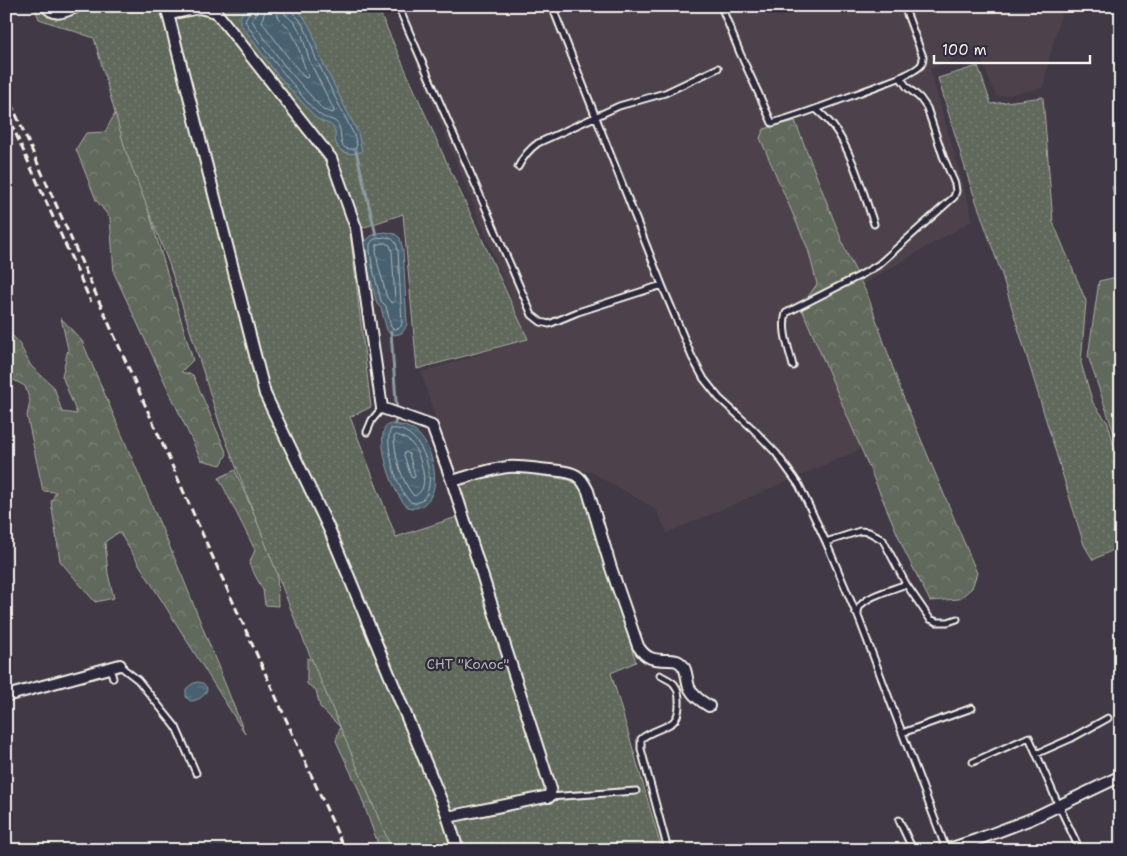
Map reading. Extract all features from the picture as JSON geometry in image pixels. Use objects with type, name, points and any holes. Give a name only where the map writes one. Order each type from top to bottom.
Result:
[{"type":"street","points":[[46,6],[48,10],[56,13],[65,12],[78,6]]},
{"type":"street","points":[[448,817],[545,797],[549,798],[551,789],[452,481],[432,426],[382,408],[356,228],[331,158],[216,12],[199,8],[168,10],[266,394],[330,531],[448,817],[458,850]]},
{"type":"street","points":[[452,481],[508,467],[556,471],[571,473],[577,476],[588,491],[611,568],[642,653],[654,659],[673,660],[682,664],[686,670],[689,687],[700,701],[709,706]]},
{"type":"street","points":[[6,696],[115,666]]},
{"type":"street","points":[[945,850],[1031,819],[1121,776]]},
{"type":"lane","points":[[398,6],[532,315],[541,322],[549,324],[578,312],[662,285]]},
{"type":"lane","points":[[552,6],[692,357],[704,378],[719,398],[776,452],[799,485],[826,542],[858,616],[945,850]]},
{"type":"lane","points":[[721,6],[740,53],[772,122],[816,109],[900,77],[920,67],[923,57],[904,6]]},
{"type":"lane","points":[[518,167],[524,154],[538,143],[619,106],[665,93],[718,68]]},
{"type":"lane","points":[[793,366],[784,328],[786,313],[878,265],[954,197],[956,191],[955,184],[943,156],[927,108],[900,77]]},
{"type":"lane","points":[[816,109],[833,126],[843,144],[854,167],[874,224]]},
{"type":"lane","points":[[367,432],[372,420],[382,408]]},
{"type":"lane","points":[[826,542],[860,531],[869,532],[883,540],[906,584],[930,619],[937,622],[948,622],[957,619]]},
{"type":"lane","points":[[858,616],[858,608],[863,602],[871,597],[906,584]]},
{"type":"lane","points":[[113,678],[115,666],[138,680],[176,727],[196,773]]},
{"type":"lane","points":[[660,675],[674,684],[679,702],[678,715],[672,722],[641,739],[641,749],[668,850]]},
{"type":"lane","points":[[902,733],[972,708]]},
{"type":"lane","points":[[1036,754],[1070,739],[1108,718]]},
{"type":"lane","points":[[973,762],[1029,737],[1080,850]]},
{"type":"lane","points":[[549,798],[636,791]]},
{"type":"lane","points":[[899,820],[913,850]]},
{"type":"shaded area","points":[[393,6],[1063,7],[1043,88],[996,97],[977,49],[930,69],[973,220],[863,284],[807,320],[866,447],[667,533],[656,509],[591,472],[505,459],[453,474],[421,372],[528,340]]},
{"type":"green space","name":"СНТ \"Колос\"","points":[[34,6],[377,6],[528,339],[417,369],[403,214],[350,232],[371,407],[350,417],[396,537],[466,514],[458,486],[497,474],[512,471],[569,480],[580,486],[636,662],[611,673],[662,850],[392,850],[293,615],[220,425],[169,264],[126,152],[94,38],[39,19]]},
{"type":"green space","points":[[978,66],[991,104],[1043,97],[1053,222],[1086,301],[1081,363],[1093,403],[1108,423],[1121,470],[1121,546],[1093,560],[1084,545],[1002,275],[969,181],[938,78]]},
{"type":"green space","points":[[118,108],[193,360],[181,372],[193,375],[227,454],[221,465],[201,460],[114,273],[110,218],[96,200],[76,149],[86,133],[105,132]]},
{"type":"green space","points":[[795,121],[847,254],[868,296],[902,394],[977,573],[972,588],[959,599],[930,601],[905,552],[801,307],[817,284],[808,249],[760,138],[764,129]]},
{"type":"green space","points":[[1121,180],[1121,230],[1112,187]]},
{"type":"green space","points":[[1121,276],[1121,454],[1088,356],[1099,281]]},
{"type":"green space","points":[[61,318],[82,341],[183,578],[245,734],[119,532],[105,542],[108,574],[114,598],[95,602],[60,561],[51,502],[56,492],[43,491],[27,416],[30,401],[25,386],[6,376],[6,327],[20,345],[31,366],[54,387],[62,412],[77,414],[62,376],[68,349]]},
{"type":"green space","points":[[235,470],[277,568],[278,606],[265,605],[263,590],[249,564],[255,550],[219,478]]},
{"type":"green space","points":[[307,658],[324,664],[394,850],[380,850],[358,788],[336,741],[340,727],[320,707],[316,690],[307,684]]},
{"type":"water","points":[[250,6],[291,6],[304,17],[312,31],[320,57],[358,133],[362,151],[351,154],[340,150],[336,143],[333,127],[316,118],[276,73],[240,23],[242,13]]},
{"type":"water","points":[[386,232],[395,234],[400,238],[403,250],[407,324],[402,333],[391,335],[387,330],[381,308],[377,304],[365,252],[365,242],[368,239],[374,234]]},
{"type":"water","points":[[395,424],[416,432],[426,444],[430,453],[435,481],[434,489],[428,500],[418,507],[408,507],[403,502],[392,482],[388,469],[383,435],[387,426]]},
{"type":"water","points":[[197,682],[204,684],[207,690],[200,698],[190,701],[186,697],[186,689]]},
{"type":"waterway","points":[[356,151],[376,235]]},
{"type":"waterway","points":[[391,332],[397,414],[395,424]]},
{"type":"railway","points":[[6,92],[345,850]]},
{"type":"railway","points":[[6,112],[91,302]]}]
